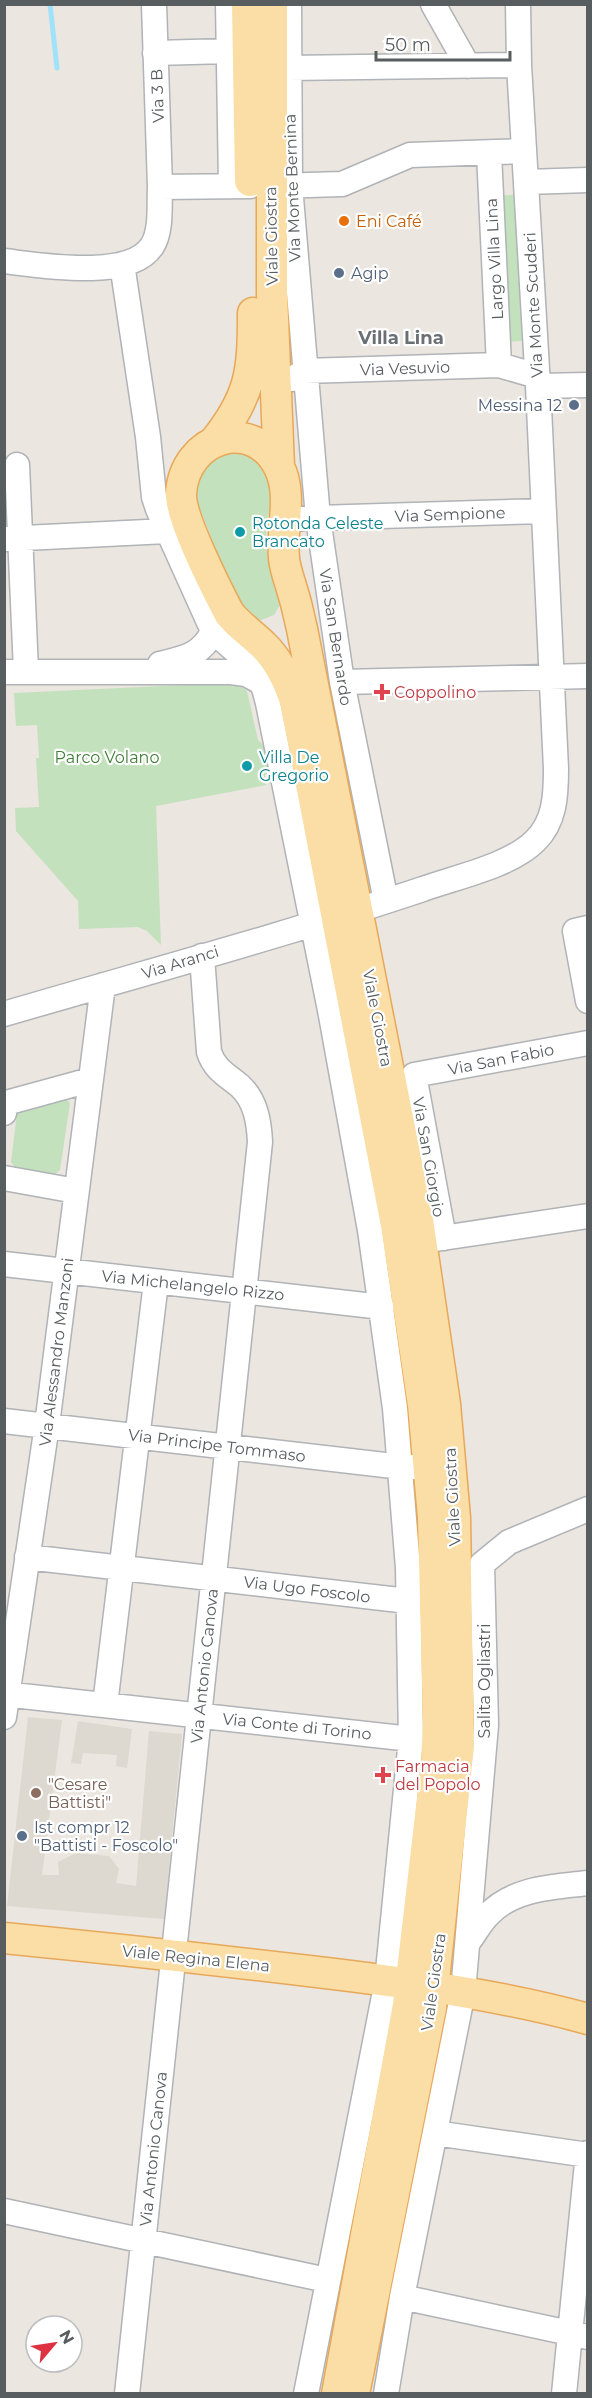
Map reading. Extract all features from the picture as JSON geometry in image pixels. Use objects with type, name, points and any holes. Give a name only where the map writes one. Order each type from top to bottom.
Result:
[{"type":"main road","name":"Viale Giostra","points":[[248,4],[279,467],[285,494],[284,561],[302,629],[336,917],[432,1240],[455,1518],[469,1564],[458,1767],[411,1985],[337,2394]]},
{"type":"main road","name":"Viale Giostra","points":[[272,4],[251,374],[237,410],[214,442],[196,453],[184,476],[181,503],[183,551],[229,613],[270,652],[290,686],[396,1225],[423,1405],[415,1467],[433,1517],[438,1744],[411,1985],[354,2394]]},
{"type":"main road","points":[[214,442],[237,438],[248,440],[268,452],[279,467]]},
{"type":"main road","points":[[245,629],[255,632],[275,630],[290,617],[296,606]]},
{"type":"main road","name":"Viale Regina Elena","points":[[4,1938],[173,1955],[463,1992]]},
{"type":"main road","points":[[463,1992],[542,2007],[588,2019]]},
{"type":"street","name":"Via 3 B","points":[[122,264],[138,258],[152,248],[157,228],[160,187],[154,4]]},
{"type":"street","name":"Viale Giostra","points":[[228,4],[228,51],[260,186]]},
{"type":"street","name":"Via Monte Bernina","points":[[289,4],[288,68],[260,186],[305,371]]},
{"type":"street","points":[[434,4],[468,66]]},
{"type":"street","points":[[503,4],[518,16]]},
{"type":"street","name":"Via Monte Scuderi","points":[[386,901],[497,864],[525,849],[542,833],[549,821],[556,792],[538,381],[518,16]]},
{"type":"street","points":[[155,53],[228,51]]},
{"type":"street","points":[[288,68],[519,65]]},
{"type":"street","points":[[160,187],[342,184],[410,156],[524,151]]},
{"type":"street","name":"Largo Villa Lina","points":[[489,153],[499,365]]},
{"type":"street","points":[[526,182],[588,180]]},
{"type":"street","points":[[4,261],[92,269],[122,264],[148,437],[154,497],[183,551]]},
{"type":"street","name":"Via Vesuvio","points":[[275,389],[305,371],[499,365],[538,381],[588,385]]},
{"type":"street","name":"Via San Bernardo","points":[[305,371],[318,518],[342,682],[386,901]]},
{"type":"street","points":[[17,465],[12,538],[15,672],[138,670],[231,672],[246,674],[259,681]]},
{"type":"street","points":[[138,670],[191,656],[208,642],[213,631],[174,528],[181,503]]},
{"type":"street","name":"Via Sempione","points":[[285,519],[543,511]]},
{"type":"street","points":[[12,538],[183,551]]},
{"type":"street","name":"Viale Giostra","points":[[213,631],[249,663],[259,681],[336,917],[370,1230],[382,1307],[415,1467],[408,1601],[411,1739],[411,1985],[327,2280],[306,2394]]},
{"type":"street","points":[[342,682],[588,676]]},
{"type":"street","name":"Via Aranci","points":[[4,1014],[386,901]]},
{"type":"street","points":[[581,929],[588,1000]]},
{"type":"street","name":"Via Antonio Canova","points":[[127,2394],[260,1142],[259,1126],[251,1100],[212,1062],[209,1052],[202,956]]},
{"type":"street","name":"Via Alessandro Manzoni","points":[[6,1702],[47,1425],[103,985]]},
{"type":"street","name":"Via San Fabio","points":[[414,1075],[588,1043]]},
{"type":"street","name":"Via San Giorgio","points":[[414,1075],[432,1240]]},
{"type":"street","points":[[4,1113],[6,1103],[90,1080]]},
{"type":"street","points":[[4,1179],[76,1191]]},
{"type":"street","points":[[432,1240],[588,1216]]},
{"type":"street","name":"Via Michelangelo Rizzo","points":[[4,1264],[382,1307]]},
{"type":"street","points":[[105,1705],[156,1282]]},
{"type":"street","name":"Via Principe Tommaso","points":[[4,1421],[415,1467]]},
{"type":"street","points":[[469,1564],[509,1542],[588,1509]]},
{"type":"street","name":"Via Ugo Foscolo","points":[[27,1557],[408,1601]]},
{"type":"street","name":"Salita Ogliastri","points":[[463,1992],[486,1725],[469,1564]]},
{"type":"street","name":"Via Conte di Torino","points":[[6,1702],[105,1705],[411,1739]]},
{"type":"street","points":[[469,1941],[487,1916],[515,1896],[539,1889],[588,1883]]},
{"type":"street","name":"Viale Giostra","points":[[386,2394],[402,2296],[463,1992]]},
{"type":"street","points":[[435,2133],[588,2154],[579,2335],[564,2394]]},
{"type":"street","points":[[4,2211],[327,2280]]},
{"type":"street","points":[[402,2296],[579,2335]]},
{"type":"shaded area","name":"\"Cesare Battisti\"","points":[[28,1717],[62,1720],[42,1875],[59,1875],[58,1862],[76,1853],[109,1856],[119,1869],[116,1883],[136,1886],[149,1731],[182,1734],[164,1919],[7,1906]]},
{"type":"shaded area","points":[[78,1721],[132,1729],[127,1768],[116,1766],[117,1755],[83,1753],[81,1764],[71,1763]]},
{"type":"green space","points":[[523,194],[532,340],[504,342],[495,196]]},
{"type":"green space","points":[[225,453],[244,453],[253,457],[266,469],[272,496],[266,529],[267,550],[281,603],[274,615],[261,620],[255,620],[238,606],[195,496],[203,470]]},
{"type":"green space","name":"Parco Volano","points":[[238,684],[247,691],[258,740],[271,753],[277,770],[265,775],[266,785],[156,806],[161,945],[147,931],[138,927],[79,929],[78,901],[16,831],[15,808],[39,807],[36,758],[39,758],[37,725],[16,726],[14,693]]},
{"type":"green space","points":[[65,1098],[70,1103],[60,1170],[53,1176],[18,1171],[11,1162],[17,1113],[24,1107]]},
{"type":"waterway","points":[[50,4],[57,68]]},
{"type":"place","name":"Eni Café","points":[[344,221]]},
{"type":"place","name":"Agip","points":[[339,273]]},
{"type":"place","name":"Messina 12","points":[[574,405]]},
{"type":"place","name":"Rotonda Celeste Brancato","points":[[240,532]]},
{"type":"place","name":"Coppolino","points":[[382,692]]},
{"type":"place","name":"Villa De Gregorio","points":[[247,766]]},
{"type":"place","name":"Farmacia del Popolo","points":[[383,1775]]},
{"type":"place","name":"\"Cesare Battisti\"","points":[[36,1793]]},
{"type":"place","name":"Ist compr 12 \"Battisti - Foscolo\"","points":[[22,1836]]},
{"type":"district","name":"Villa Lina","points":[[401,338]]}]
